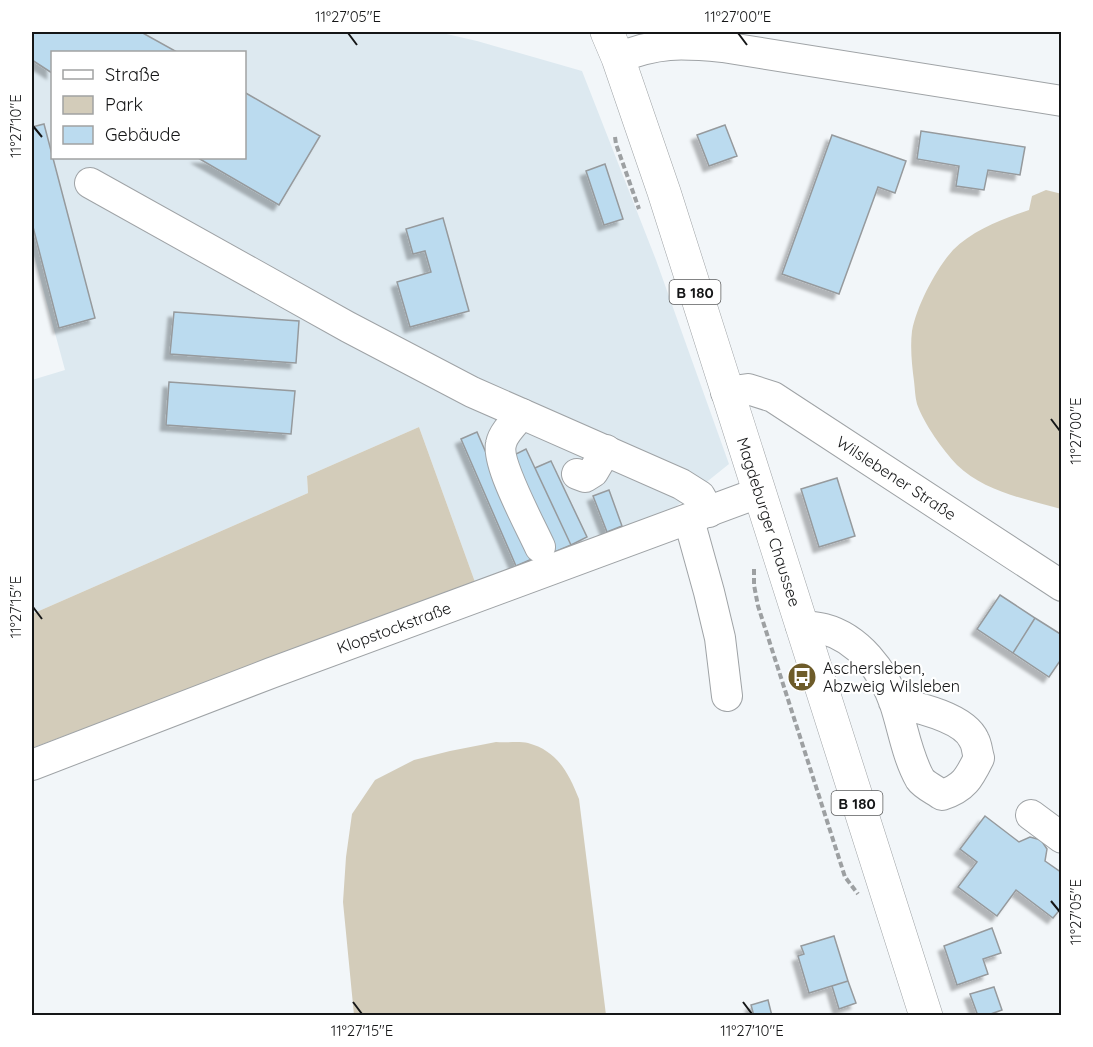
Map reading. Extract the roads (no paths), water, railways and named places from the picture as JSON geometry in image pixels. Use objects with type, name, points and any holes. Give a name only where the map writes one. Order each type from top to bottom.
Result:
[{"type":"main road","name":"Magdeburger Chaussee","points":[[612,45],[663,192],[926,1016]]},
{"type":"street","points":[[612,45],[640,49],[666,44],[723,47],[1062,101]]},
{"type":"street","points":[[90,183],[472,392],[681,484],[700,496],[699,516],[710,592],[720,638],[727,696]]},
{"type":"street","name":"Wilslebener Straße","points":[[726,392],[748,390],[773,397],[1062,586]]},
{"type":"street","points":[[522,414],[508,430],[501,445],[502,463],[540,547]]},
{"type":"street","points":[[577,474],[585,477],[593,472],[606,450]]},
{"type":"street","name":"Klopstockstraße","points":[[32,765],[271,673],[758,493]]},
{"type":"street","points":[[801,626],[824,629],[853,642],[866,654],[881,675],[894,702]]},
{"type":"street","points":[[1031,815],[1062,838]]},
{"type":"place","name":"Aschersleben, Abzweig Wilsleben","points":[[802,677]]}]
